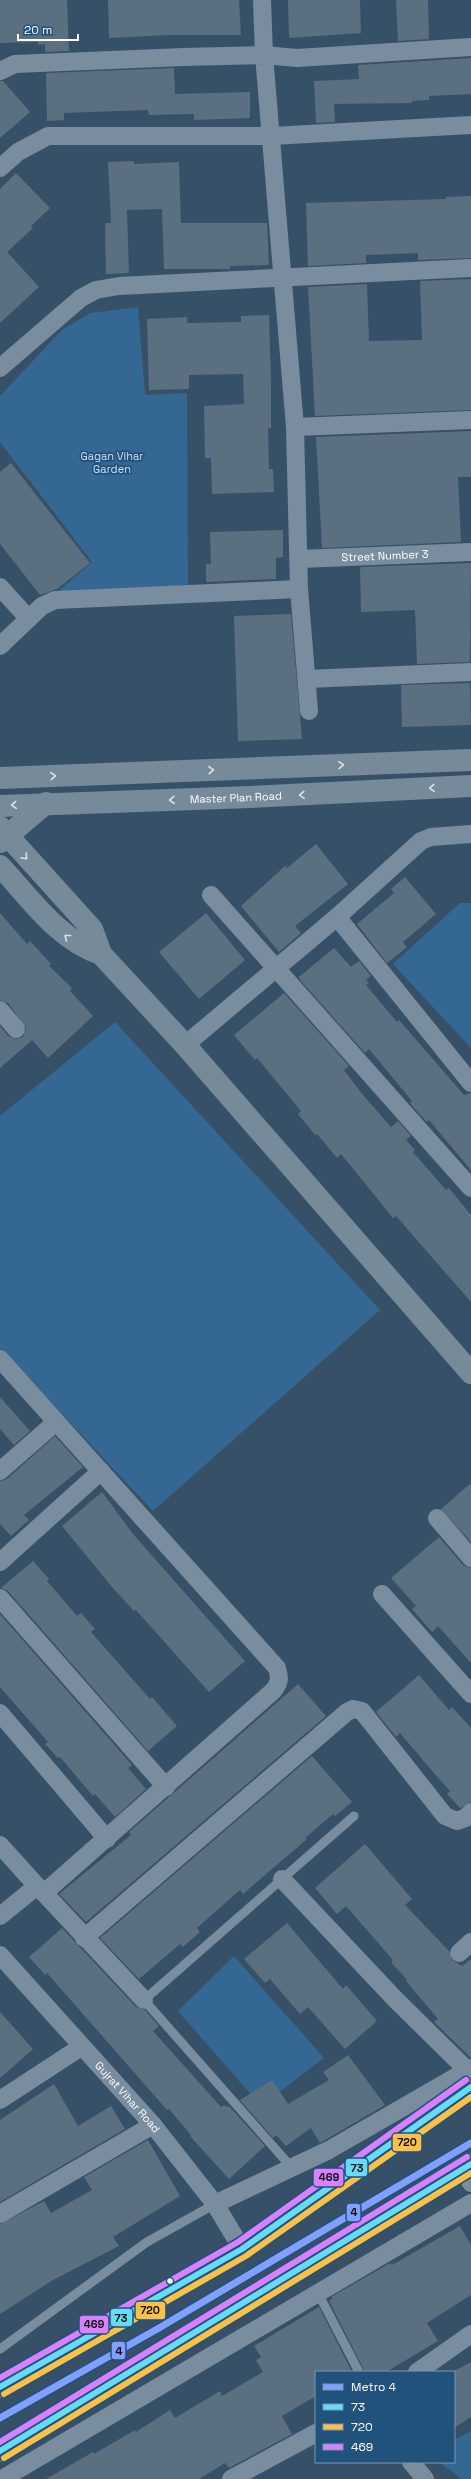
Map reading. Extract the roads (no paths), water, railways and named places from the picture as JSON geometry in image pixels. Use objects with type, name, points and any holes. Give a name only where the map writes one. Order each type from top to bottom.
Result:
[{"type":"main road","points":[[0,778],[471,760]]},
{"type":"main road","name":"Master Plan Road","points":[[0,806],[250,797],[471,786]]},
{"type":"main road","points":[[46,804],[2,835],[92,929],[101,954],[185,1045],[470,1371]]},
{"type":"main road","points":[[0,866],[64,935],[84,948],[101,954]]},
{"type":"main road","points":[[0,2387],[242,2249],[470,2075]]},
{"type":"main road","points":[[0,2451],[468,2172]]},
{"type":"street","points":[[262,0],[264,55],[284,278],[295,427],[300,589],[308,711]]},
{"type":"street","points":[[0,71],[15,64],[264,55],[296,58],[471,47]]},
{"type":"street","points":[[0,168],[18,152],[48,136],[272,136],[471,125]]},
{"type":"street","points":[[0,368],[81,298],[96,290],[119,286],[471,268]]},
{"type":"street","points":[[295,427],[471,420]]},
{"type":"street","name":"Street Number 3","points":[[300,559],[471,552]]},
{"type":"street","points":[[0,587],[28,618]]},
{"type":"street","points":[[0,646],[42,606],[55,600],[300,589]]},
{"type":"street","points":[[307,679],[471,672]]},
{"type":"street","points":[[185,1045],[277,969],[421,841],[431,837],[471,834]]},
{"type":"street","points":[[211,895],[471,1188]]},
{"type":"street","points":[[337,917],[471,1082]]},
{"type":"street","points":[[0,1010],[16,1029]]},
{"type":"street","points":[[0,1359],[277,1668],[279,1675],[279,1684],[274,1691],[107,1839],[40,1890],[0,1916]]},
{"type":"street","points":[[0,1471],[56,1422]]},
{"type":"street","points":[[0,1562],[101,1471]]},
{"type":"street","points":[[437,1518],[471,1558]]},
{"type":"street","points":[[382,1594],[471,1694]]},
{"type":"street","points":[[0,1598],[166,1787]]},
{"type":"street","points":[[84,1938],[347,1712],[353,1709],[362,1711],[445,1816],[457,1821],[465,1818],[471,1812]]},
{"type":"street","points":[[0,1713],[107,1839]]},
{"type":"street","points":[[0,1845],[84,1938],[144,2000]]},
{"type":"street","points":[[215,2204],[293,2169],[470,2075],[395,1999],[282,1879]]},
{"type":"street","name":"Gujrat Vihar Road","points":[[0,1955],[81,2047],[153,2125],[215,2204],[242,2249]]},
{"type":"street","points":[[0,2100],[81,2047]]},
{"type":"street","points":[[0,2214],[153,2125]]},
{"type":"street","points":[[2,2479],[471,2203]]},
{"type":"street","points":[[418,2371],[471,2334]]},
{"type":"street","points":[[231,2479],[315,2434]]},
{"type":"street","points":[[412,2463],[425,2479]]},
{"type":"lane","points":[[293,2169],[144,2000],[354,1816]]},
{"type":"lane","points":[[0,2349],[147,2242],[215,2204]]},
{"type":"lane","points":[[318,2293],[358,2371]]},
{"type":"metro line","name":"4","points":[[0,2418],[159,2328],[471,2143]]},
{"type":"park label","name":"Gagan Vihar Garden","points":[[112,462]]}]
